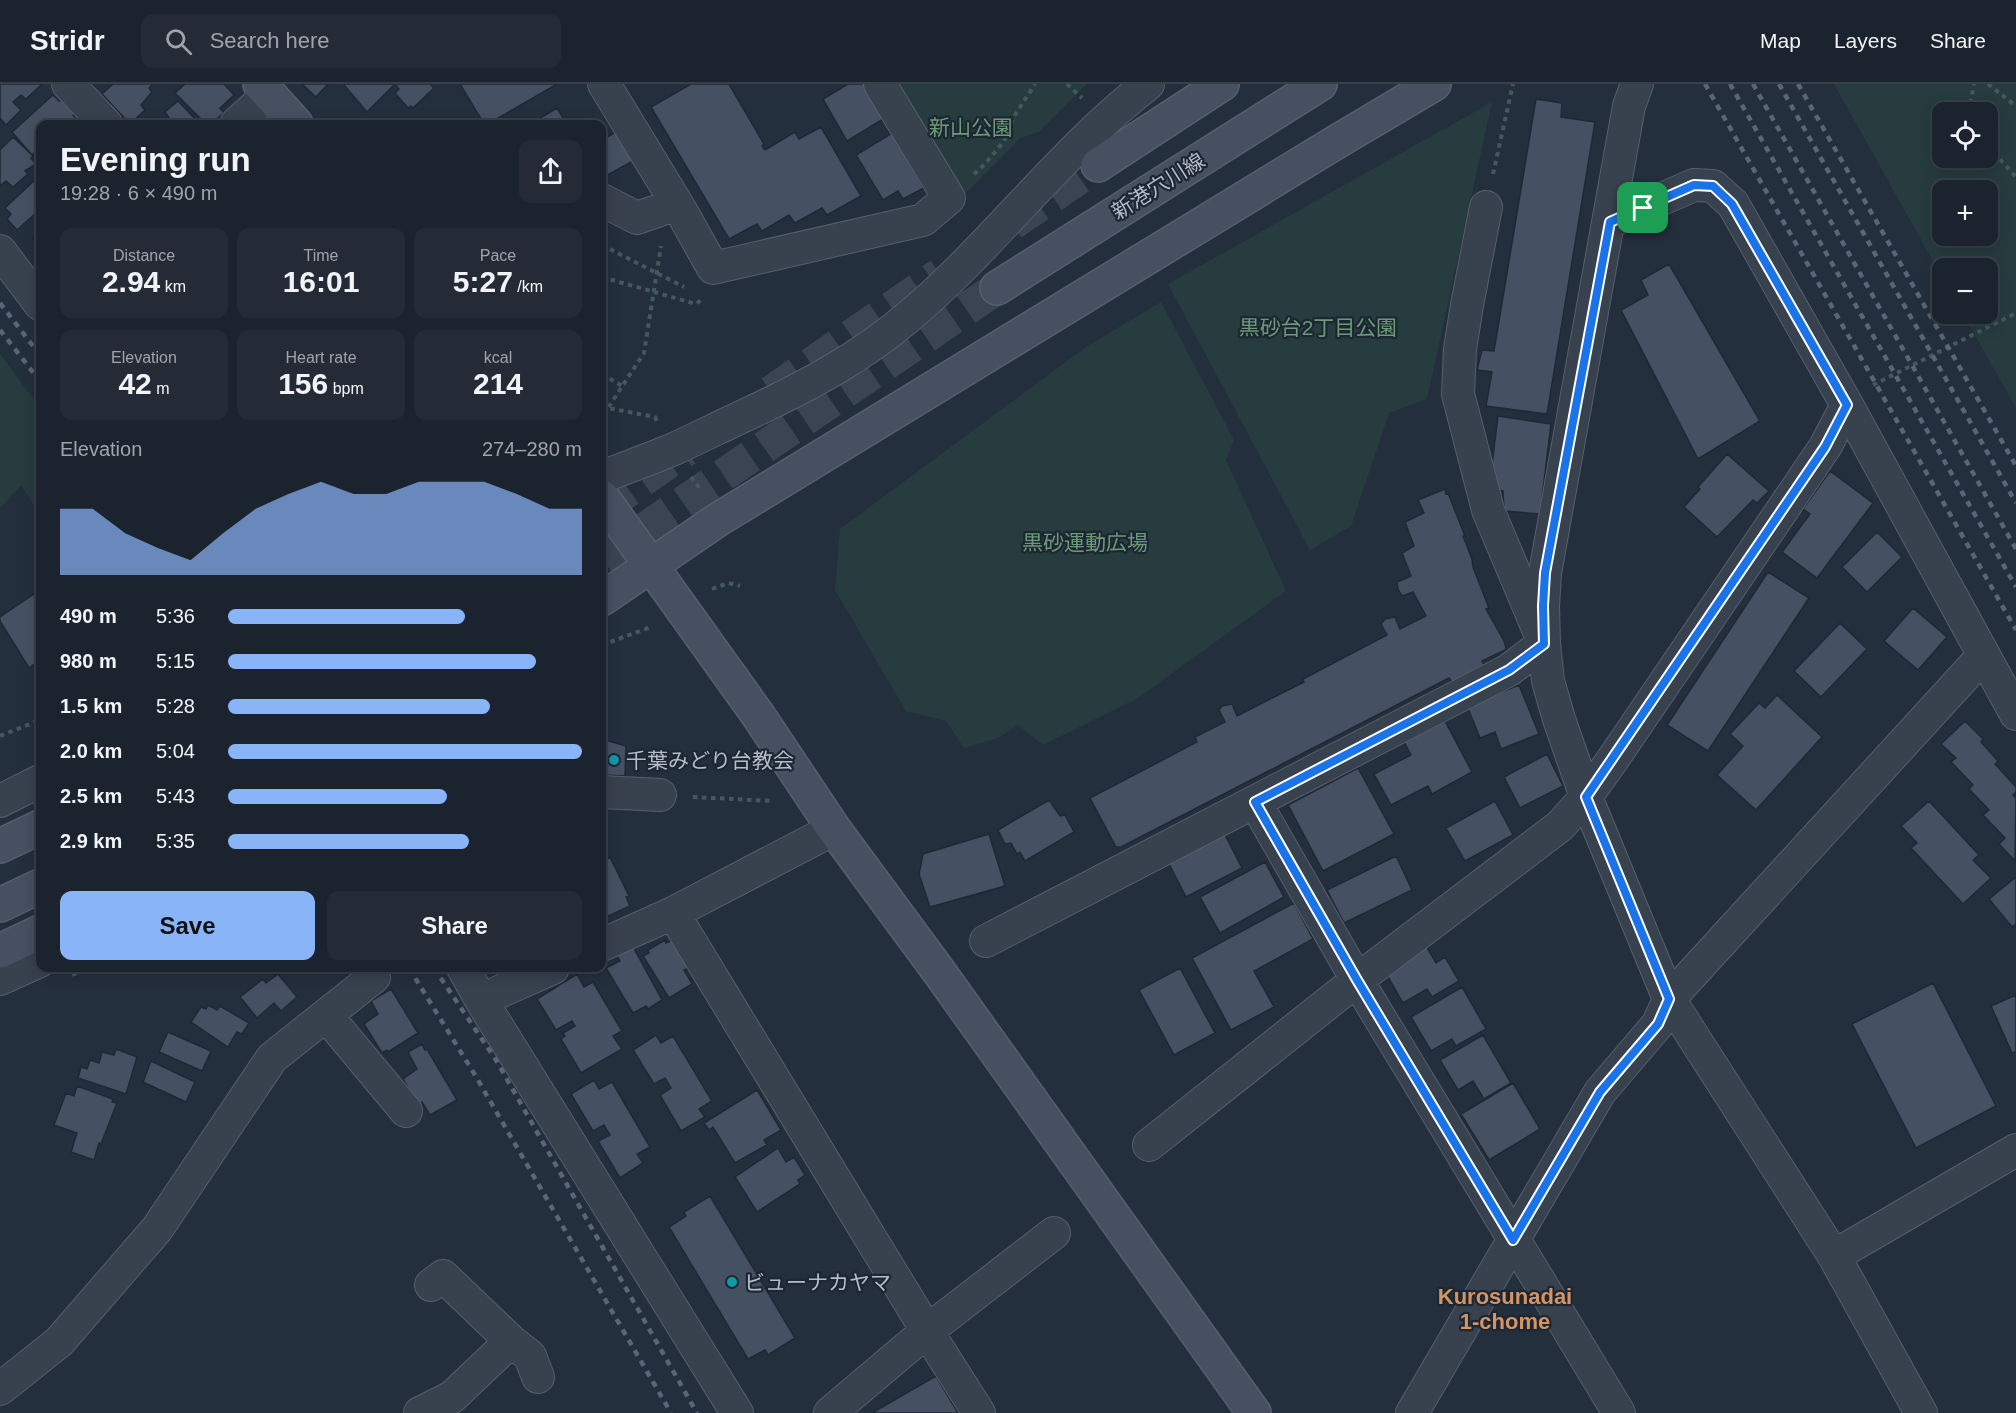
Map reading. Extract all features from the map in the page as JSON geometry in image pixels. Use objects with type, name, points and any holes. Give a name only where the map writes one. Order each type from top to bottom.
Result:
[{"type":"street","points":[[68,84],[102,120]]},
{"type":"street","points":[[615,88],[713,268],[923,220],[950,198],[880,84]]},
{"type":"street","points":[[606,475],[672,450],[807,386],[864,351],[907,318],[955,275],[1064,159],[1126,101],[1148,84]]},
{"type":"street","points":[[1098,165],[1222,84]]},
{"type":"street","name":"新港穴川線","points":[[997,288],[1320,84]]},
{"type":"street","points":[[606,596],[719,519],[1434,84]]},
{"type":"street","points":[[1636,84],[1629,106],[1610,222],[1545,573],[1544,644],[1551,690],[1558,719],[1586,797],[1669,999],[1834,1256],[1922,1413]]},
{"type":"street","points":[[239,120],[265,89],[293,120]]},
{"type":"street","points":[[1610,222],[1694,185],[1713,186],[1732,204],[1847,405],[2016,714]]},
{"type":"street","points":[[606,202],[637,218],[677,204]]},
{"type":"street","points":[[1486,207],[1460,349],[1458,394],[1488,510],[1544,644]]},
{"type":"street","points":[[0,251],[36,299]]},
{"type":"street","points":[[1149,1144],[1357,980],[1560,826],[1586,797],[1825,447],[1847,405]]},
{"type":"street","points":[[606,503],[758,715],[834,829],[940,973],[1254,1413]]},
{"type":"street","points":[[986,941],[1509,670],[1544,644]]},
{"type":"street","points":[[1412,1413],[1600,1092],[1658,1024],[1669,999],[1983,656]]},
{"type":"street","points":[[0,780],[36,764]]},
{"type":"street","points":[[0,801],[36,783]]},
{"type":"street","points":[[606,792],[660,795]]},
{"type":"street","points":[[1255,802],[1357,980],[1619,1413]]},
{"type":"street","points":[[0,846],[36,829]]},
{"type":"street","points":[[606,943],[672,913],[834,829]]},
{"type":"street","points":[[0,905],[36,888]]},
{"type":"street","points":[[672,913],[979,1413]]},
{"type":"street","points":[[0,951],[36,934]]},
{"type":"street","points":[[0,979],[36,963]]},
{"type":"street","points":[[465,972],[736,1413]]},
{"type":"street","points":[[481,1000],[544,972]]},
{"type":"street","points":[[0,1389],[59,1342],[157,1229],[272,1058],[374,977]]},
{"type":"street","points":[[326,1015],[406,1111]]},
{"type":"street","points":[[1834,1256],[2016,1150]]},
{"type":"street","points":[[830,1413],[927,1331],[1054,1233]]},
{"type":"street","points":[[431,1285],[443,1276],[511,1341],[530,1356],[538,1377]]},
{"type":"street","points":[[420,1413],[452,1397],[511,1341]]},
{"type":"path","points":[[945,191],[966,181],[986,164],[1004,141],[1015,115],[1035,84]]},
{"type":"path","points":[[1067,84],[1083,99]]},
{"type":"path","points":[[1486,207],[1513,84]]},
{"type":"path","points":[[1970,102],[1974,84]]},
{"type":"path","points":[[1989,84],[2016,106]]},
{"type":"path","points":[[1998,157],[2016,177]]},
{"type":"path","points":[[655,417],[608,408],[644,353],[662,237]]},
{"type":"path","points":[[606,247],[687,289]]},
{"type":"path","points":[[606,278],[696,304],[701,300],[698,294]]},
{"type":"path","points":[[1847,405],[1859,392],[2016,313]]},
{"type":"path","points":[[606,376],[622,386]]},
{"type":"path","points":[[688,474],[705,496]]},
{"type":"path","points":[[712,589],[728,583],[740,586]]},
{"type":"path","points":[[606,644],[651,627]]},
{"type":"path","points":[[0,736],[36,722]]},
{"type":"path","points":[[660,795],[780,802]]},
{"type":"green space","name":"新山公園","points":[[898,84],[1087,84],[1040,131],[1019,139],[964,195]]},
{"type":"green space","points":[[1834,84],[2016,84],[2016,408],[1969,324],[1998,324],[1998,258],[1932,259]]},
{"type":"green space","name":"黒砂台2丁目公園","points":[[1492,102],[1427,399],[1389,413],[1351,526],[1310,550],[1168,284]]},
{"type":"green space","name":"黒砂運動広場","points":[[1161,302],[1234,440],[1226,460],[1286,591],[1138,698],[1043,745],[1018,725],[998,738],[964,748],[946,721],[906,711],[835,590],[840,529],[1086,347]]},
{"type":"green space","points":[[0,354],[36,403],[36,509],[21,485],[0,509]]},
{"type":"building","points":[[0,84],[41,85],[26,99],[21,95],[13,102],[21,110],[6,125],[0,118]]},
{"type":"building","points":[[113,84],[153,84],[149,88],[152,92],[141,105],[145,110],[134,120],[126,120],[102,94]]},
{"type":"building","points":[[185,84],[224,84],[234,95],[220,108],[224,113],[215,120],[202,120],[175,93]]},
{"type":"building","points":[[302,84],[328,84],[316,97]]},
{"type":"building","points":[[395,84],[367,112],[344,85]]},
{"type":"building","points":[[395,84],[430,84],[434,88],[413,108],[411,106],[408,108],[395,93],[399,89]]},
{"type":"building","points":[[460,84],[557,84],[495,120],[482,120]]},
{"type":"building","points":[[691,84],[729,84],[764,144],[762,146],[765,150],[795,132],[799,139],[821,127],[861,196],[827,215],[822,208],[795,223],[789,215],[762,231],[757,224],[729,239],[651,107]]},
{"type":"building","points":[[848,84],[865,84],[885,118],[847,141],[823,99]]},
{"type":"building","points":[[53,95],[74,113],[77,120],[36,120],[36,151],[32,155],[12,132]]},
{"type":"building","points":[[1536,99],[1562,103],[1561,117],[1595,122],[1547,414],[1486,406],[1492,372],[1477,370],[1482,350],[1494,351]]},
{"type":"building","points":[[178,101],[196,120],[167,120],[169,118],[165,112]]},
{"type":"building","points":[[557,108],[564,120],[537,120]]},
{"type":"building","points":[[616,132],[633,161],[606,176],[606,138]]},
{"type":"building","points":[[892,133],[924,188],[903,199],[898,191],[883,200],[856,155]]},
{"type":"building","points":[[13,137],[33,156],[31,158],[36,164],[25,171],[28,174],[13,187],[6,181],[0,186],[0,150]]},
{"type":"building","points":[[36,179],[36,213],[17,230],[7,219],[11,214],[5,208]]},
{"type":"building","points":[[1669,264],[1760,421],[1698,459],[1621,310],[1648,295],[1641,280]]},
{"type":"building","points":[[1498,416],[1551,424],[1540,514],[1504,511],[1503,491],[1496,490],[1491,473]]},
{"type":"building","points":[[1727,454],[1769,491],[1757,503],[1753,500],[1717,537],[1684,507]]},
{"type":"building","points":[[1830,471],[1873,503],[1817,578],[1782,552],[1810,514],[1803,509]]},
{"type":"building","points":[[1445,489],[1465,536],[1463,536],[1473,567],[1489,608],[1486,609],[1504,641],[1505,650],[1482,661],[1484,665],[1452,682],[1449,678],[1121,847],[1116,847],[1090,798],[1197,742],[1195,737],[1225,722],[1219,710],[1222,706],[1232,704],[1237,716],[1304,682],[1303,679],[1387,635],[1381,624],[1385,619],[1395,617],[1400,629],[1426,616],[1413,592],[1402,596],[1398,589],[1397,582],[1411,576],[1402,553],[1414,546],[1405,522],[1424,513],[1418,500]]},
{"type":"building","points":[[1877,532],[1902,557],[1867,592],[1842,567]]},
{"type":"building","points":[[1768,572],[1809,598],[1708,751],[1667,725]]},
{"type":"building","points":[[36,593],[36,663],[29,668],[0,621],[0,617]]},
{"type":"building","points":[[1913,608],[1947,637],[1918,670],[1884,641]]},
{"type":"building","points":[[1840,623],[1867,649],[1821,697],[1794,671]]},
{"type":"building","points":[[1519,685],[1539,734],[1501,749],[1495,732],[1480,738],[1467,706]]},
{"type":"building","points":[[1777,695],[1822,737],[1756,810],[1717,775],[1743,746],[1730,734],[1759,703],[1765,708]]},
{"type":"building","points":[[1445,721],[1472,772],[1432,794],[1428,786],[1391,805],[1374,774],[1411,755],[1404,742]]},
{"type":"building","points":[[1965,721],[1983,739],[1981,742],[1998,761],[1995,764],[2016,787],[2013,795],[2016,798],[2015,861],[1999,844],[2005,838],[1983,815],[1989,810],[1969,789],[1973,785],[1951,762],[1956,758],[1941,744]]},
{"type":"building","name":"千葉みどり台教会","points":[[606,740],[626,746],[625,776],[606,775]]},
{"type":"building","points":[[1547,754],[1563,786],[1520,808],[1504,777]]},
{"type":"building","points":[[1358,768],[1394,834],[1323,871],[1288,805]]},
{"type":"building","points":[[1049,800],[1060,816],[1065,815],[1074,832],[1025,861],[1020,852],[1017,854],[1011,843],[1005,844],[998,830]]},
{"type":"building","points":[[1495,801],[1513,835],[1465,861],[1446,828]]},
{"type":"building","points":[[1929,801],[1979,855],[1973,860],[1991,878],[1963,904],[1911,848],[1917,843],[1901,826]]},
{"type":"building","points":[[1220,825],[1242,868],[1186,897],[1164,854]]},
{"type":"building","points":[[989,834],[1005,886],[930,907],[919,874],[923,854]]},
{"type":"building","points":[[1396,856],[1412,890],[1344,923],[1327,890]]},
{"type":"building","points":[[610,857],[629,896],[626,897],[630,906],[606,917],[606,859]]},
{"type":"building","points":[[1265,862],[1284,897],[1220,933],[1200,897]]},
{"type":"building","points":[[2016,877],[2016,924],[2012,927],[1989,899]]},
{"type":"building","points":[[1294,903],[1313,939],[1254,971],[1274,1007],[1231,1030],[1192,958]]},
{"type":"building","points":[[665,940],[666,943],[673,940],[689,968],[684,970],[692,984],[669,998],[643,956],[649,953],[648,950]]},
{"type":"building","points":[[1425,944],[1436,963],[1445,957],[1459,981],[1432,997],[1427,989],[1403,1003],[1383,968]]},
{"type":"building","points":[[632,945],[662,1000],[648,1009],[646,1006],[633,1013],[606,968],[620,961],[616,954]]},
{"type":"building","points":[[1180,968],[1215,1033],[1174,1055],[1139,990]]},
{"type":"building","points":[[278,974],[297,997],[281,1011],[274,1003],[257,1018],[240,997],[263,979],[266,983]]},
{"type":"building","points":[[577,974],[584,987],[593,982],[622,1031],[613,1036],[622,1049],[581,1073],[561,1039],[565,1036],[563,1033],[575,1026],[572,1021],[556,1030],[537,999]]},
{"type":"building","points":[[1933,983],[1996,1106],[1916,1148],[1852,1024]]},
{"type":"building","points":[[1462,987],[1486,1029],[1456,1046],[1452,1039],[1431,1051],[1411,1017]]},
{"type":"building","points":[[391,989],[418,1033],[388,1052],[387,1050],[382,1053],[364,1024],[378,1014],[371,1001]]},
{"type":"building","points":[[2016,995],[2016,1052],[2012,1053],[1991,1006]]},
{"type":"building","points":[[208,1005],[217,1010],[220,1006],[249,1023],[242,1034],[237,1032],[228,1047],[191,1022],[201,1007],[206,1009]]},
{"type":"building","points":[[168,1032],[211,1051],[202,1071],[159,1052]]},
{"type":"building","points":[[656,1035],[661,1043],[673,1036],[712,1101],[699,1109],[705,1117],[681,1131],[660,1095],[671,1088],[665,1078],[654,1084],[633,1050]]},
{"type":"building","points":[[1483,1035],[1511,1083],[1484,1099],[1473,1081],[1458,1090],[1440,1060]]},
{"type":"building","points":[[422,1044],[457,1100],[430,1115],[422,1102],[418,1105],[403,1079],[417,1069],[408,1052]]},
{"type":"building","points":[[116,1049],[137,1057],[126,1094],[78,1078],[81,1067],[87,1069],[90,1060],[99,1063],[102,1052],[114,1055]]},
{"type":"building","points":[[151,1061],[195,1082],[186,1102],[143,1082]]},
{"type":"building","points":[[594,1080],[599,1089],[612,1082],[650,1147],[637,1154],[643,1163],[620,1178],[598,1141],[610,1135],[604,1125],[593,1131],[571,1094]]},
{"type":"building","points":[[1513,1083],[1540,1129],[1489,1160],[1461,1114]]},
{"type":"building","points":[[77,1086],[113,1099],[112,1102],[117,1103],[94,1160],[71,1152],[77,1133],[54,1125],[66,1093],[74,1096]]},
{"type":"building","points":[[757,1090],[781,1130],[764,1140],[767,1145],[735,1163],[713,1127],[709,1130],[704,1123]]},
{"type":"building","points":[[778,1148],[786,1162],[794,1157],[805,1175],[798,1180],[800,1184],[757,1212],[735,1177]]},
{"type":"building","name":"ビューナカヤマ","points":[[710,1196],[795,1338],[768,1355],[765,1350],[748,1359],[669,1227],[686,1216],[684,1212]]},
{"type":"building","points":[[936,1376],[958,1413],[872,1413]]},
{"type":"tunnel","points":[[1012,224],[1098,165]]},
{"type":"tunnel","points":[[771,392],[940,274]]},
{"type":"tunnel","points":[[606,555],[997,288]]},
{"type":"tunnel","points":[[606,506],[686,450]]},
{"type":"railway","points":[[1705,84],[2016,630]]},
{"type":"railway","points":[[1730,84],[2016,587]]},
{"type":"railway","points":[[1753,84],[2016,549]]},
{"type":"railway","points":[[1779,84],[2016,503]]},
{"type":"railway","points":[[1798,84],[2016,466]]},
{"type":"railway","points":[[0,303],[36,350]]},
{"type":"railway","points":[[0,330],[36,376]]},
{"type":"railway","points":[[411,972],[475,1075],[671,1413]]},
{"type":"railway","points":[[437,972],[496,1060],[697,1413]]},
{"type":"place","name":"千葉みどり台教会","points":[[614,760]]},
{"type":"place","name":"ビューナカヤマ","points":[[732,1282]]},
{"type":"district","name":"Kurosunadai 1-chome","points":[[1505,1308]]},
{"type":"route","points":[[1694,185],[1713,186],[1732,204],[1847,405],[1825,447],[1586,797],[1669,999],[1658,1024],[1600,1092],[1513,1240],[1357,980],[1255,802],[1509,670],[1544,644],[1545,573],[1610,222],[1643,208],[1694,185]]}]
